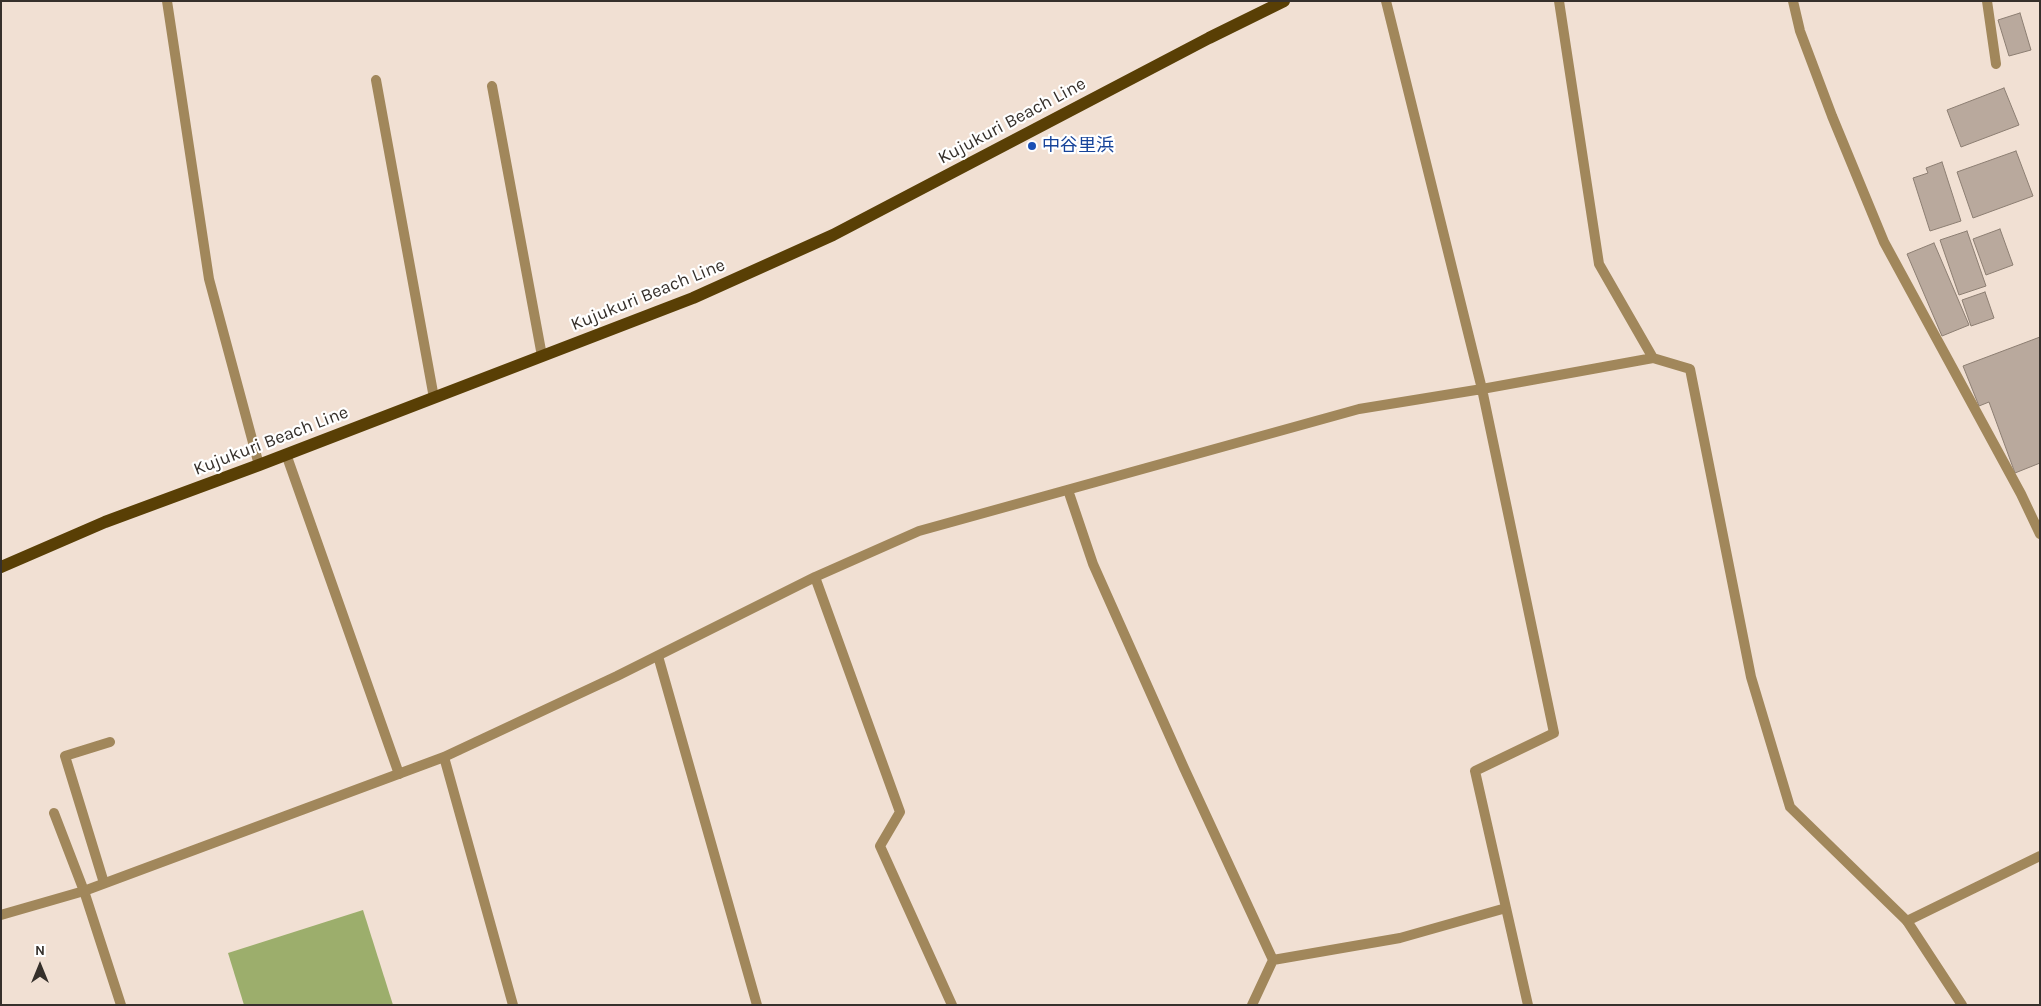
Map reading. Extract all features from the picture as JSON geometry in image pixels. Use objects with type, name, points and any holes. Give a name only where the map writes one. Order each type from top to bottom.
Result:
[{"type":"main road","name":"Kujukuri Beach Line","points":[[1,567],[105,522],[260,465],[693,298],[833,235],[1209,38],[1284,1]]},
{"type":"street","points":[[166,1],[209,279],[260,465]]},
{"type":"street","points":[[1386,1],[1482,390],[1554,733],[1475,771],[1528,1005]]},
{"type":"street","points":[[1559,1],[1599,264],[1653,358]]},
{"type":"street","points":[[1793,1],[1800,31],[1829,108],[1884,242],[2040,534]]},
{"type":"street","points":[[1987,1],[1996,64]]},
{"type":"street","points":[[376,80],[434,398]]},
{"type":"street","points":[[492,86],[542,356]]},
{"type":"street","points":[[1,915],[84,891],[444,757],[658,656],[815,577],[919,530],[1358,409],[1482,390],[1653,358],[1690,369],[1751,678],[1790,807],[1907,921],[1962,1005]]},
{"type":"street","points":[[286,454],[399,774]]},
{"type":"street","points":[[1068,490],[1093,564],[1184,768],[1273,960],[1252,1005]]},
{"type":"street","points":[[815,577],[900,812],[880,846],[952,1005]]},
{"type":"street","points":[[658,656],[757,1005]]},
{"type":"street","points":[[104,883],[65,756],[110,742]]},
{"type":"street","points":[[444,757],[513,1005]]},
{"type":"street","points":[[54,813],[84,891],[121,1005]]},
{"type":"street","points":[[1907,921],[2040,856]]},
{"type":"street","points":[[1273,960],[1400,938],[1506,908]]},
{"type":"green space","points":[[363,910],[393,1005],[244,1005],[228,953]]},
{"type":"building","points":[[2020,13],[2031,50],[2009,56],[1998,20]]},
{"type":"building","points":[[2004,88],[2019,125],[1961,147],[1947,110]]},
{"type":"building","points":[[2016,151],[2033,196],[1973,218],[1957,172]]},
{"type":"building","points":[[1942,162],[1961,221],[1930,231],[1913,178],[1928,173],[1926,168]]},
{"type":"building","points":[[2000,229],[2013,265],[1986,275],[1973,239]]},
{"type":"building","points":[[1967,231],[1986,286],[1959,295],[1940,240]]},
{"type":"building","points":[[1934,243],[1969,325],[1942,336],[1907,254]]},
{"type":"building","points":[[1985,292],[1994,318],[1971,326],[1962,300]]},
{"type":"building","points":[[2040,337],[2040,463],[2015,473],[1989,402],[1979,406],[1963,366]]},
{"type":"place","name":"中谷里浜","points":[[1032,146]]}]
